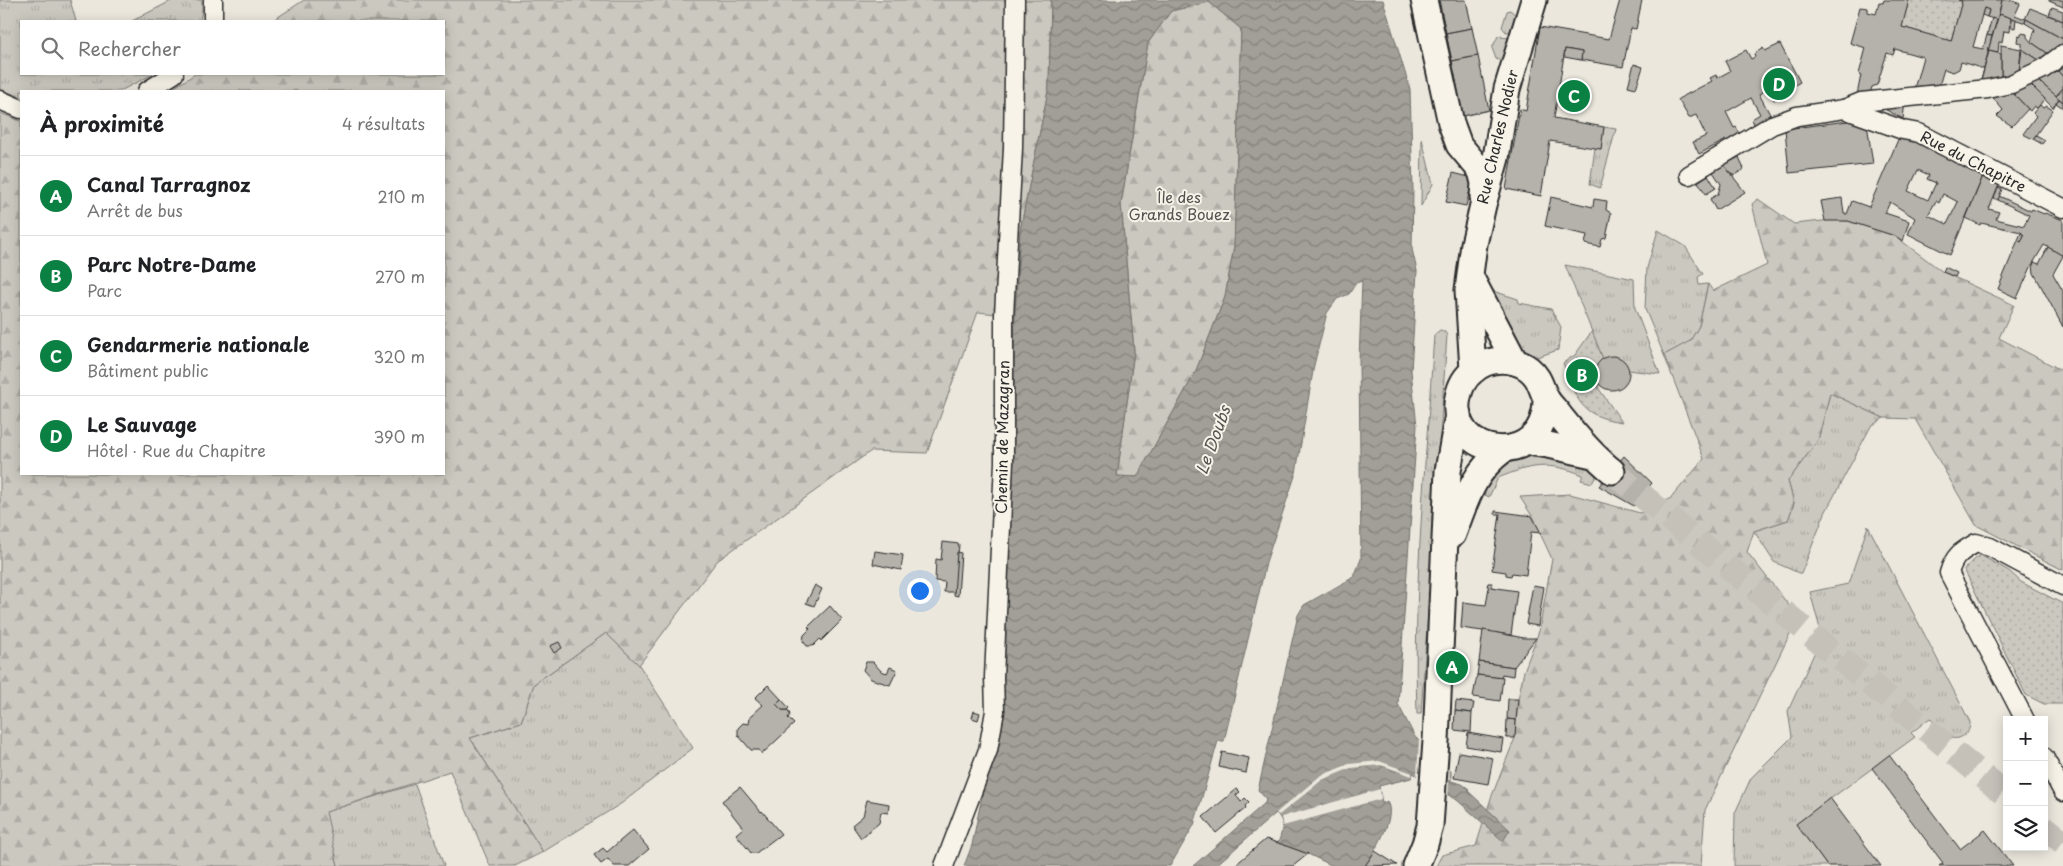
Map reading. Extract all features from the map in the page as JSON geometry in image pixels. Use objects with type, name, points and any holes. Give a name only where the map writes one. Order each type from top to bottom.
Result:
[{"type":"main road","points":[[1424,0],[1451,123],[1458,145],[1481,171],[1484,183],[1483,205]]},
{"type":"main road","name":"Rue Charles Nodier","points":[[1473,370],[1468,290],[1474,244],[1496,158],[1507,88],[1534,0]]},
{"type":"main road","points":[[1469,275],[1515,362]]},
{"type":"main road","points":[[1546,398],[1546,411],[1543,423],[1536,434],[1516,448],[1503,450],[1479,444],[1469,436],[1462,426],[1458,414],[1459,390],[1473,370],[1486,362],[1500,360],[1515,362],[1531,371],[1538,379],[1546,398],[1593,456],[1612,471]]},
{"type":"main road","points":[[1416,866],[1426,844],[1430,826],[1436,742],[1448,471],[1458,414]]},
{"type":"main road","points":[[1527,442],[1593,456]]},
{"type":"main road","points":[[1444,557],[1468,494],[1479,473],[1489,460],[1503,450]]},
{"type":"street","points":[[213,0],[213,20]]},
{"type":"street","name":"Chemin de Mazagran","points":[[944,866],[988,750],[995,711],[994,677],[1004,471],[1004,316],[1012,148],[1015,0]]},
{"type":"street","points":[[1844,109],[1861,102],[1988,89],[2011,84],[2043,69],[2063,54]]},
{"type":"street","points":[[149,90],[172,75]]},
{"type":"street","points":[[0,100],[20,109]]},
{"type":"street","name":"Rue du Chapitre","points":[[1689,175],[1772,125],[1797,116],[1844,109],[1904,130],[1919,133],[2063,208]]},
{"type":"street","points":[[2023,716],[1949,574],[1953,561],[1962,551],[1976,543],[1990,547],[2063,586]]},
{"type":"street","points":[[2046,761],[2063,792]]},
{"type":"green space","points":[[0,0],[70,0],[76,20],[20,20],[20,75],[151,75],[122,90],[20,90],[20,97],[0,89]]},
{"type":"green space","points":[[173,0],[202,0],[200,20],[134,20]]},
{"type":"green space","points":[[304,0],[1051,0],[1049,86],[1020,231],[1015,316],[978,312],[927,453],[871,451],[717,561],[639,665],[606,633],[534,684],[521,722],[470,738],[543,852],[515,866],[490,866],[450,771],[326,812],[338,866],[0,866],[0,113],[20,121],[20,475],[445,475],[445,90],[171,90],[193,75],[445,75],[445,20],[274,20]]},
{"type":"green space","points":[[1909,0],[1962,1],[1951,41],[1902,27]]},
{"type":"green space","name":"Île des Grands Bouez","points":[[1209,2],[1241,29],[1234,247],[1225,297],[1195,373],[1137,477],[1117,476],[1134,351],[1121,204],[1148,43],[1171,11]]},
{"type":"green space","points":[[1510,10],[1516,15],[1510,32],[1506,32],[1502,27],[1507,11]]},
{"type":"green space","points":[[1502,35],[1501,37],[1508,38],[1504,56],[1498,60],[1492,48],[1498,36]]},
{"type":"green space","points":[[1604,127],[1616,129],[1600,188],[1590,184],[1595,148],[1601,149]]},
{"type":"green space","points":[[1422,139],[1433,184],[1421,206]]},
{"type":"green space","points":[[1758,199],[1794,224],[1832,220],[1848,221],[1895,236],[1943,272],[2014,305],[1999,338],[2063,371],[2063,570],[1976,525],[1915,419],[1884,418],[1830,393],[1818,440],[1788,481],[1794,503],[1788,520],[1754,531],[1747,552],[1798,617],[1705,810],[1701,866],[1436,866],[1442,855],[1476,846],[1491,798],[1515,738],[1518,699],[1524,671],[1539,631],[1552,559],[1532,516],[1520,497],[1570,494],[1640,513],[1671,498],[1704,459],[1664,355],[1690,341],[1699,326],[1708,284],[1713,291],[1767,265],[1752,204]]},
{"type":"green space","points":[[1658,230],[1685,246],[1703,274],[1698,277],[1699,285],[1708,284],[1699,326],[1690,342],[1664,355],[1645,309],[1647,268]]},
{"type":"green space","points":[[1565,265],[1634,279],[1635,308],[1660,374],[1628,370],[1625,362],[1615,356],[1603,359]]},
{"type":"green space","points":[[1493,291],[1518,299],[1519,303],[1551,309],[1561,327],[1558,350],[1534,358],[1517,344],[1507,329],[1511,325]]},
{"type":"green space","points":[[1440,330],[1444,331],[1447,335],[1421,714],[1417,714],[1417,619],[1421,524],[1434,335]]},
{"type":"green space","points":[[1592,331],[1603,359],[1596,370],[1599,389],[1622,422],[1597,415],[1582,404],[1576,396],[1563,363],[1575,355]]},
{"type":"green space","points":[[1830,393],[1884,418],[1871,426],[1825,513],[1801,574],[1774,562],[1754,531],[1788,520],[1794,503],[1788,481],[1818,440]]},
{"type":"green space","points":[[1537,454],[1582,463],[1597,475],[1592,483],[1581,480],[1583,475],[1571,471],[1550,466],[1540,466],[1520,470],[1498,478],[1489,497],[1483,494],[1498,469],[1503,465],[1516,459]]},
{"type":"green space","points":[[1868,526],[1970,722],[1969,729],[1963,736],[1958,738],[1949,737],[1930,718],[1911,733],[1915,737],[1796,824],[1827,866],[1734,866],[1735,813],[1751,778],[1792,737],[1788,711],[1822,636],[1810,592],[1848,584]]},
{"type":"green space","points":[[1980,555],[2009,571],[2021,582],[2063,604],[2063,704],[2044,704],[2026,695],[1964,569]]},
{"type":"green space","points":[[606,633],[639,665],[693,748],[622,803],[543,852],[470,738],[521,722],[534,684]]},
{"type":"green space","points":[[415,784],[444,866],[338,866],[325,812]]},
{"type":"water","name":"Le Doubs","points":[[1051,0],[1383,0],[1410,89],[1413,190],[1412,249],[1417,271],[1411,371],[1417,426],[1398,704],[1415,737],[1451,771],[1451,781],[1462,784],[1469,789],[1468,791],[1510,830],[1503,841],[1457,800],[1413,773],[1411,778],[1379,786],[1382,803],[1387,802],[1389,816],[1383,835],[1365,866],[1333,866],[1278,843],[1282,824],[1276,813],[1215,866],[1193,866],[1265,803],[1266,799],[1258,790],[1298,615],[1304,605],[1354,577],[1361,559],[1359,360],[1362,281],[1356,283],[1349,294],[1337,299],[1327,313],[1314,365],[1296,473],[1267,559],[1224,741],[1218,741],[1194,825],[1170,866],[964,866],[972,845],[991,752],[1008,577],[1015,316],[1020,231],[1049,86]],"holes":[[[1209,2],[1241,29],[1234,247],[1225,297],[1195,373],[1137,477],[1117,476],[1134,351],[1121,204],[1148,43],[1171,11]]]},
{"type":"pier","points":[[1419,738],[1450,768],[1448,797],[1417,777]]},
{"type":"pier","points":[[1379,761],[1412,773],[1412,776],[1381,765],[1351,768],[1322,780],[1279,815],[1276,813],[1320,776],[1349,764]]},
{"type":"pier","points":[[1380,789],[1381,799],[1283,826],[1281,817]]},
{"type":"building","points":[[1439,0],[1466,0],[1472,28],[1446,33]]},
{"type":"building","points":[[1620,0],[1642,0],[1636,29],[1631,28],[1623,67],[1581,60],[1582,52],[1565,49],[1554,118],[1604,127],[1601,149],[1550,141],[1541,196],[1506,189],[1520,109],[1526,111],[1540,27],[1609,39]]},
{"type":"building","points":[[1884,0],[1909,0],[1902,27],[1951,41],[1962,1],[1958,0],[2002,0],[1997,20],[1987,17],[1989,10],[1984,8],[1973,47],[1983,49],[1987,35],[1992,36],[1984,69],[1961,62],[1959,69],[1953,72],[1944,69],[1939,86],[1914,89],[1923,57],[1895,49],[1893,55],[1887,53],[1877,85],[1872,87],[1870,94],[1857,95],[1861,75],[1859,74],[1866,48],[1850,43],[1860,7],[1868,8],[1868,12],[1876,14],[1879,2],[1883,3]]},
{"type":"building","points":[[2002,0],[2011,0],[2020,4],[2015,15],[2025,19],[2030,8],[2063,21],[2063,39],[2026,19],[2026,23],[1999,14]]},
{"type":"building","points":[[2063,0],[2063,7],[2049,1]]},
{"type":"building","points":[[2052,7],[2063,11],[2063,21],[2049,15]]},
{"type":"building","points":[[1984,8],[1989,10],[1987,17],[1982,15]]},
{"type":"building","points":[[1999,14],[2011,18],[2010,32],[2004,31],[2002,42],[1999,42],[1998,53],[1988,51]]},
{"type":"building","points":[[1992,18],[1997,20],[1992,36],[1987,35]]},
{"type":"building","points":[[2011,18],[2016,19],[2015,28],[2011,27]]},
{"type":"building","points":[[2026,19],[2063,39],[2063,46],[2053,57],[2031,42],[2035,29],[2025,23]]},
{"type":"building","points":[[1472,28],[1478,56],[1452,61],[1446,33]]},
{"type":"building","points":[[2021,33],[2027,34],[2031,42],[2053,57],[2042,62],[2022,49],[2022,43],[2017,42],[2018,35],[2021,36]]},
{"type":"building","points":[[1780,44],[1800,82],[1790,88],[1790,91],[1774,100],[1767,89],[1759,94],[1773,120],[1756,129],[1752,119],[1760,114],[1751,98],[1726,112],[1734,128],[1736,127],[1742,137],[1729,144],[1726,140],[1699,154],[1693,142],[1706,136],[1696,115],[1689,118],[1678,99],[1712,81],[1710,78],[1716,75],[1717,78],[1730,71],[1725,61],[1746,50],[1751,59],[1755,57],[1754,54],[1763,48],[1765,51]]},
{"type":"building","points":[[2001,45],[2021,49],[2019,72],[2001,80]]},
{"type":"building","points":[[1565,49],[1582,52],[1581,60],[1564,57]]},
{"type":"building","points":[[2022,49],[2042,62],[2019,72]]},
{"type":"building","points":[[1989,51],[2001,54],[2001,80],[1981,81]]},
{"type":"building","points":[[1478,56],[1489,110],[1463,116],[1452,61]]},
{"type":"building","points":[[1634,64],[1643,67],[1636,88],[1628,86]]},
{"type":"building","points":[[2063,66],[2063,77],[2058,72]]},
{"type":"building","points":[[2058,71],[2063,77],[2063,88],[2056,96],[2037,80]]},
{"type":"building","points":[[2037,80],[2059,98],[2053,108],[2030,84]]},
{"type":"building","points":[[2030,84],[2045,99],[2037,108],[2034,106],[2030,111],[2012,92]]},
{"type":"building","points":[[2063,88],[2063,102],[2056,96]]},
{"type":"building","points":[[2012,92],[2028,109],[2012,126],[1997,116],[2003,110],[1993,98]]},
{"type":"building","points":[[2059,99],[2063,102],[2063,108],[2056,103]]},
{"type":"building","points":[[1905,101],[1903,119],[1877,105]]},
{"type":"building","points":[[2040,105],[2043,108],[2046,106],[2053,110],[2033,139],[2023,134],[2036,116],[2033,113]]},
{"type":"building","points":[[1848,121],[1867,124],[1873,164],[1789,173],[1785,129]]},
{"type":"building","points":[[1900,135],[1937,149],[1983,176],[1950,255],[1908,234],[1915,218],[1890,202],[1885,213],[1909,221],[1903,241],[1895,236],[1848,221],[1825,221],[1821,201],[1842,198],[1844,214],[1847,214],[1852,201],[1869,207]],"holes":[[[1918,170],[1929,175],[1927,179],[1936,183],[1928,200],[1908,191]],[[1943,194],[1958,202],[1947,224],[1928,215],[1936,201],[1939,203]]]},
{"type":"building","points":[[2036,135],[2045,140],[2042,144],[2033,139]]},
{"type":"building","points":[[1739,157],[1744,169],[1733,176],[1724,165]]},
{"type":"building","points":[[1724,165],[1745,192],[1716,210],[1710,199],[1718,194],[1721,184],[1713,172]]},
{"type":"building","points":[[1453,173],[1473,178],[1466,206],[1446,202]]},
{"type":"building","points":[[1708,175],[1716,188],[1706,194],[1698,182]]},
{"type":"building","points":[[1983,176],[2000,183],[1989,209],[1999,212],[1996,219],[2024,226],[2029,215],[1998,200],[1999,196],[2031,211],[2032,209],[2063,220],[2063,256],[2044,245],[2032,265],[2017,298],[1998,289],[2018,240],[2021,242],[2024,235],[2021,232],[1981,223],[1980,225],[1966,218]]},
{"type":"building","points":[[1998,187],[2002,189],[1998,200],[1994,198]]},
{"type":"building","points":[[1551,197],[1593,207],[1594,199],[1607,201],[1606,210],[1611,213],[1606,238],[1602,239],[1600,247],[1585,244],[1587,235],[1545,226]]},
{"type":"building","points":[[2021,233],[2024,235],[2021,242],[2018,240]]},
{"type":"building","points":[[2048,247],[2063,256],[2053,274],[2063,291],[2063,327],[2034,273],[2034,262],[2039,264]]},
{"type":"building","points":[[1945,267],[1957,273],[1955,277],[1943,272]]},
{"type":"building","points":[[1612,356],[1624,361],[1629,373],[1624,385],[1612,390],[1600,385],[1595,373],[1600,361]]},
{"type":"building","points":[[1624,456],[1652,483],[1634,506],[1599,486]]},
{"type":"building","points":[[1495,511],[1532,516],[1541,533],[1531,532],[1526,575],[1512,573],[1511,576],[1506,575],[1506,572],[1492,570],[1500,514],[1495,514]]},
{"type":"building","points":[[943,542],[959,544],[955,592],[944,592],[945,582],[935,581],[936,559],[941,560]]},
{"type":"building","points":[[875,551],[903,555],[901,570],[873,564]]},
{"type":"building","points":[[957,552],[961,553],[958,596],[954,595]]},
{"type":"building","points":[[1488,583],[1492,583],[1491,587],[1517,591],[1511,635],[1461,628],[1463,602],[1486,605]]},
{"type":"building","points":[[815,585],[822,589],[814,606],[806,603]]},
{"type":"building","points":[[1533,585],[1544,587],[1538,626],[1526,624]]},
{"type":"building","points":[[830,606],[842,620],[821,641],[820,639],[813,646],[807,646],[803,641],[804,635],[810,629],[808,627]]},
{"type":"building","points":[[1483,630],[1524,638],[1536,638],[1514,667],[1479,662]]},
{"type":"building","points":[[559,642],[562,648],[554,653],[550,646]]},
{"type":"building","points":[[866,662],[873,662],[881,671],[887,673],[890,667],[897,670],[890,685],[871,679],[863,670]]},
{"type":"building","points":[[1479,662],[1514,667],[1513,676],[1502,674],[1501,678],[1477,675]]},
{"type":"building","points":[[1477,675],[1503,678],[1500,701],[1473,697]]},
{"type":"building","points":[[768,685],[781,699],[776,704],[782,710],[788,710],[790,715],[788,718],[794,724],[762,754],[759,750],[751,750],[738,735],[738,728],[743,723],[749,724],[750,717],[763,705],[755,698]]},
{"type":"building","points":[[781,699],[789,708],[787,710],[782,710],[776,704]]},
{"type":"building","points":[[1508,699],[1518,699],[1516,720],[1507,719]]},
{"type":"building","points":[[1456,701],[1474,703],[1472,713],[1455,711]]},
{"type":"building","points":[[974,711],[980,713],[978,720],[972,718]]},
{"type":"building","points":[[1455,711],[1472,713],[1471,732],[1454,730]]},
{"type":"building","points":[[1507,719],[1516,720],[1515,738],[1506,738]]},
{"type":"building","points":[[1468,733],[1503,739],[1501,752],[1466,746]]},
{"type":"building","points":[[1222,752],[1249,758],[1246,773],[1219,767]]},
{"type":"building","points":[[1459,752],[1493,758],[1488,784],[1454,778]]},
{"type":"building","points":[[1889,755],[1960,849],[1985,830],[2013,866],[1939,866],[1943,863],[1872,768]]},
{"type":"building","points":[[740,787],[781,834],[756,853],[751,853],[736,834],[743,828],[722,801]]},
{"type":"building","points":[[1237,789],[1240,792],[1236,795],[1241,802],[1245,798],[1249,802],[1245,806],[1246,808],[1216,833],[1203,817]]},
{"type":"building","points":[[1830,798],[1881,866],[1827,866],[1796,824]]},
{"type":"building","points":[[867,800],[889,804],[888,813],[881,812],[879,823],[861,838],[852,825],[863,816]]},
{"type":"building","points":[[633,830],[649,849],[629,866],[614,866],[608,859],[601,864],[594,855],[603,848],[607,852]]},
{"type":"building","points":[[1266,839],[1308,854],[1293,866],[1234,866]]},
{"type":"building","points":[[1375,851],[1397,865],[1365,866]]},
{"type":"tunnel","points":[[1612,471],[2003,793]]},
{"type":"tunnel","points":[[2048,830],[2063,842]]},
{"type":"place","name":"Le Sauvage","points":[[1779,84]]},
{"type":"place","name":"Gendarmerie nationale","points":[[1574,96]]},
{"type":"place","name":"Parc Notre-Dame","points":[[1582,375]]},
{"type":"place","name":"Canal Tarragnoz","points":[[1452,667]]}]
